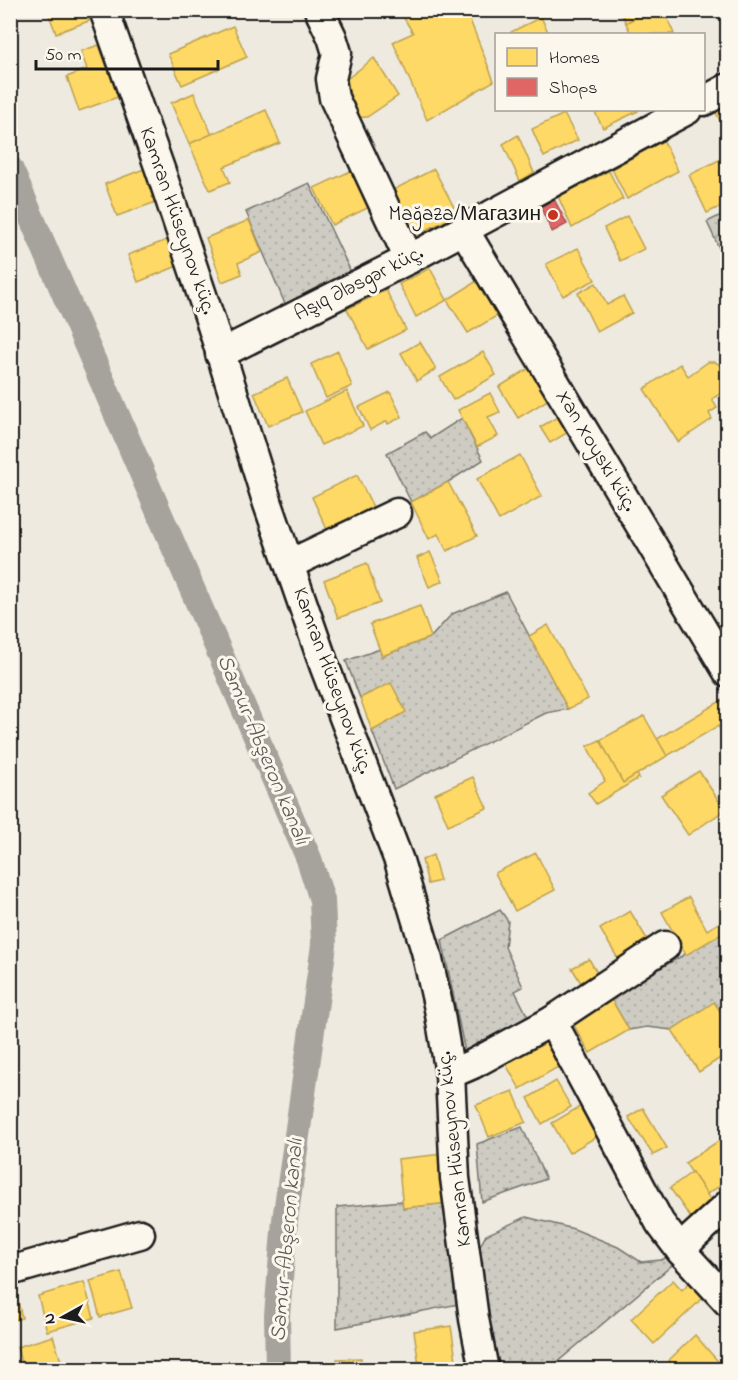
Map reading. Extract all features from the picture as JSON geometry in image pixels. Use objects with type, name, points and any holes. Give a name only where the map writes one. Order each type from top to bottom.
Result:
[{"type":"street","name":"Kamran Hüseynov küç.","points":[[104,10],[161,172],[268,504],[324,665],[399,861],[426,951],[450,1074],[455,1178],[474,1319],[484,1370]]},
{"type":"street","points":[[319,10],[337,53],[331,79],[334,98],[409,259]]},
{"type":"street","points":[[705,100],[728,88]]},
{"type":"street","name":"Aşıq Ələsgər küç.","points":[[220,354],[409,259],[685,111]]},
{"type":"street","name":"Xan Xoyski küç.","points":[[464,230],[728,672]]},
{"type":"street","points":[[290,564],[397,513]]},
{"type":"street","points":[[450,1074],[552,1022],[666,946]]},
{"type":"street","points":[[552,1022],[660,1223],[681,1251],[728,1302]]},
{"type":"street","points":[[681,1251],[728,1205]]},
{"type":"street","points":[[10,1271],[140,1234]]},
{"type":"shaded area","points":[[309,183],[351,272],[285,304],[246,212]]},
{"type":"shaded area","points":[[727,212],[727,265],[707,222]]},
{"type":"shaded area","points":[[462,418],[483,460],[411,502],[387,453],[425,432],[431,438]]},
{"type":"shaded area","points":[[506,592],[568,709],[546,713],[394,789],[372,731],[405,711],[391,684],[360,698],[346,661],[380,649],[382,656],[431,637],[452,614]]},
{"type":"shaded area","points":[[500,910],[508,921],[505,947],[523,987],[515,991],[528,1017],[465,1052],[442,940]]},
{"type":"shaded area","points":[[727,930],[727,1023],[714,1003],[672,1030],[647,1027],[629,1030],[610,997]]},
{"type":"shaded area","points":[[522,1127],[546,1179],[482,1202],[477,1144]]},
{"type":"shaded area","points":[[402,1201],[403,1208],[445,1203],[459,1304],[337,1328],[337,1207]]},
{"type":"shaded area","points":[[526,1217],[574,1229],[618,1247],[641,1262],[661,1260],[672,1255],[677,1261],[549,1369],[501,1369],[488,1323],[479,1248],[486,1235]]},
{"type":"building: Homes","points":[[47,10],[85,10],[89,21],[56,33]]},
{"type":"building: Homes","points":[[399,10],[439,10],[442,17],[453,10],[466,10],[494,81],[427,120],[393,42],[413,33]]},
{"type":"building: Homes","points":[[620,10],[648,10],[626,23]]},
{"type":"building: Homes","points":[[648,10],[664,10],[674,33],[631,33],[626,23]]},
{"type":"building: Homes","points":[[541,17],[549,33],[512,33]]},
{"type":"building: Homes","points":[[233,26],[247,57],[182,85],[168,54]]},
{"type":"building: Homes","points":[[99,45],[118,97],[79,111],[67,77],[87,69],[81,51]]},
{"type":"building: Homes","points":[[374,58],[398,96],[367,117],[353,118],[339,85]]},
{"type":"building: Homes","points":[[194,93],[212,135],[189,144],[171,103]]},
{"type":"building: Homes","points":[[728,104],[728,136],[715,111]]},
{"type":"building: Homes","points":[[266,110],[280,143],[224,167],[230,182],[210,190],[189,144]]},
{"type":"building: Homes","points":[[594,111],[638,111],[603,128]]},
{"type":"building: Homes","points":[[564,114],[578,140],[544,157],[532,129]]},
{"type":"building: Homes","points":[[518,135],[534,173],[520,181],[503,144]]},
{"type":"building: Homes","points":[[663,140],[678,171],[627,199],[612,169]]},
{"type":"building: Homes","points":[[723,158],[728,166],[728,203],[707,213],[689,175]]},
{"type":"building: Homes","points":[[144,169],[156,202],[117,216],[105,184]]},
{"type":"building: Homes","points":[[355,169],[372,206],[332,225],[314,188]]},
{"type":"building: Homes","points":[[434,169],[458,215],[413,236],[391,191]]},
{"type":"building: Homes","points":[[609,171],[623,199],[572,228],[558,196]]},
{"type":"building: Homes","points":[[627,216],[644,249],[620,261],[604,228]]},
{"type":"building: Homes","points":[[249,220],[262,252],[238,263],[242,274],[222,282],[206,238]]},
{"type":"building: Homes","points":[[172,238],[180,265],[138,282],[128,255]]},
{"type":"building: Homes","points":[[578,248],[595,280],[563,296],[546,264]]},
{"type":"building: Homes","points":[[430,268],[447,300],[416,317],[399,284]]},
{"type":"building: Homes","points":[[480,279],[500,314],[468,333],[447,300]]},
{"type":"building: Homes","points":[[596,283],[607,305],[623,296],[632,313],[597,332],[578,293]]},
{"type":"building: Homes","points":[[386,290],[406,330],[368,349],[347,309]]},
{"type":"building: Homes","points":[[420,342],[436,369],[417,381],[401,353]]},
{"type":"building: Homes","points":[[338,351],[352,386],[326,398],[311,364]]},
{"type":"building: Homes","points":[[483,352],[496,375],[453,400],[440,377]]},
{"type":"building: Homes","points":[[708,362],[715,362],[726,368],[728,387],[712,399],[717,408],[709,413],[712,419],[678,442],[644,389],[680,364],[688,376]]},
{"type":"building: Homes","points":[[531,367],[551,398],[518,418],[499,387]]},
{"type":"building: Homes","points":[[287,378],[302,412],[268,426],[254,393]]},
{"type":"building: Homes","points":[[347,391],[363,426],[321,445],[305,411]]},
{"type":"building: Homes","points":[[390,392],[402,417],[388,424],[387,421],[370,430],[359,407]]},
{"type":"building: Homes","points":[[490,393],[500,412],[488,417],[498,436],[477,447],[458,410]]},
{"type":"building: Homes","points":[[561,415],[570,431],[550,443],[540,427]]},
{"type":"building: Homes","points":[[520,455],[542,496],[499,520],[477,479]]},
{"type":"building: Homes","points":[[357,475],[377,515],[331,538],[312,497]]},
{"type":"building: Homes","points":[[448,482],[477,536],[447,551],[438,534],[429,539],[411,502]]},
{"type":"building: Homes","points":[[430,552],[443,581],[429,587],[417,558]]},
{"type":"building: Homes","points":[[367,563],[380,603],[338,618],[324,580]]},
{"type":"building: Homes","points":[[420,606],[431,637],[382,656],[370,624]]},
{"type":"building: Homes","points":[[548,625],[588,699],[568,709],[529,636]]},
{"type":"building: Homes","points":[[391,683],[406,712],[372,731],[360,698]]},
{"type":"building: Homes","points":[[727,697],[728,739],[718,726],[667,756],[657,739]]},
{"type":"building: Homes","points":[[644,716],[667,756],[623,783],[600,740]]},
{"type":"building: Homes","points":[[600,740],[623,783],[637,774],[639,778],[596,804],[588,793],[605,781],[587,746]]},
{"type":"building: Homes","points":[[699,771],[725,810],[688,835],[661,795]]},
{"type":"building: Homes","points":[[473,777],[487,808],[448,825],[435,794]]},
{"type":"building: Homes","points":[[536,853],[555,890],[515,911],[495,873]]},
{"type":"building: Homes","points":[[433,855],[440,881],[428,884],[422,860]]},
{"type":"building: Homes","points":[[689,897],[707,930],[724,920],[728,930],[686,955],[662,912]]},
{"type":"building: Homes","points":[[630,911],[650,944],[620,962],[600,929]]},
{"type":"building: Homes","points":[[589,959],[600,978],[584,988],[572,968]]},
{"type":"building: Homes","points":[[610,997],[629,1030],[590,1053],[571,1020]]},
{"type":"building: Homes","points":[[714,1002],[728,1023],[728,1053],[699,1072],[672,1030]]},
{"type":"building: Homes","points":[[544,1033],[558,1067],[520,1089],[503,1059]]},
{"type":"building: Homes","points":[[556,1081],[571,1107],[542,1124],[528,1098]]},
{"type":"building: Homes","points":[[513,1091],[526,1122],[489,1137],[476,1105]]},
{"type":"building: Homes","points":[[586,1103],[603,1133],[569,1153],[552,1123]]},
{"type":"building: Homes","points":[[643,1108],[667,1148],[653,1155],[628,1117]]},
{"type":"building: Homes","points":[[723,1138],[728,1144],[728,1181],[707,1194],[685,1163]]},
{"type":"building: Homes","points":[[443,1154],[448,1203],[403,1208],[398,1159]]},
{"type":"building: Homes","points":[[692,1172],[712,1202],[690,1217],[670,1188]]},
{"type":"building: Homes","points":[[121,1272],[132,1308],[100,1317],[90,1281]]},
{"type":"building: Homes","points":[[673,1280],[682,1290],[690,1282],[704,1297],[654,1344],[631,1319]]},
{"type":"building: Homes","points":[[84,1282],[94,1318],[47,1331],[38,1296]]},
{"type":"building: Homes","points":[[14,1285],[22,1318],[10,1321],[10,1286]]},
{"type":"building: Homes","points":[[451,1326],[456,1360],[419,1365],[414,1331]]},
{"type":"building: Homes","points":[[695,1335],[723,1367],[721,1370],[676,1370],[669,1360]]},
{"type":"building: Homes","points":[[53,1336],[62,1364],[42,1370],[23,1370],[17,1347]]},
{"type":"building: Homes","points":[[361,1358],[361,1370],[337,1370],[337,1359]]},
{"type":"building: Shops","name":"Mağaza/Магазин","points":[[554,199],[567,224],[552,232],[540,206]]},
{"type":"waterway","name":"Samur-Abşeron kanalı","points":[[10,168],[309,859],[322,900],[324,945],[285,1220],[277,1315],[278,1370]]},
{"type":"place","name":"Mağaza/Магазин","points":[[553,215]]}]
